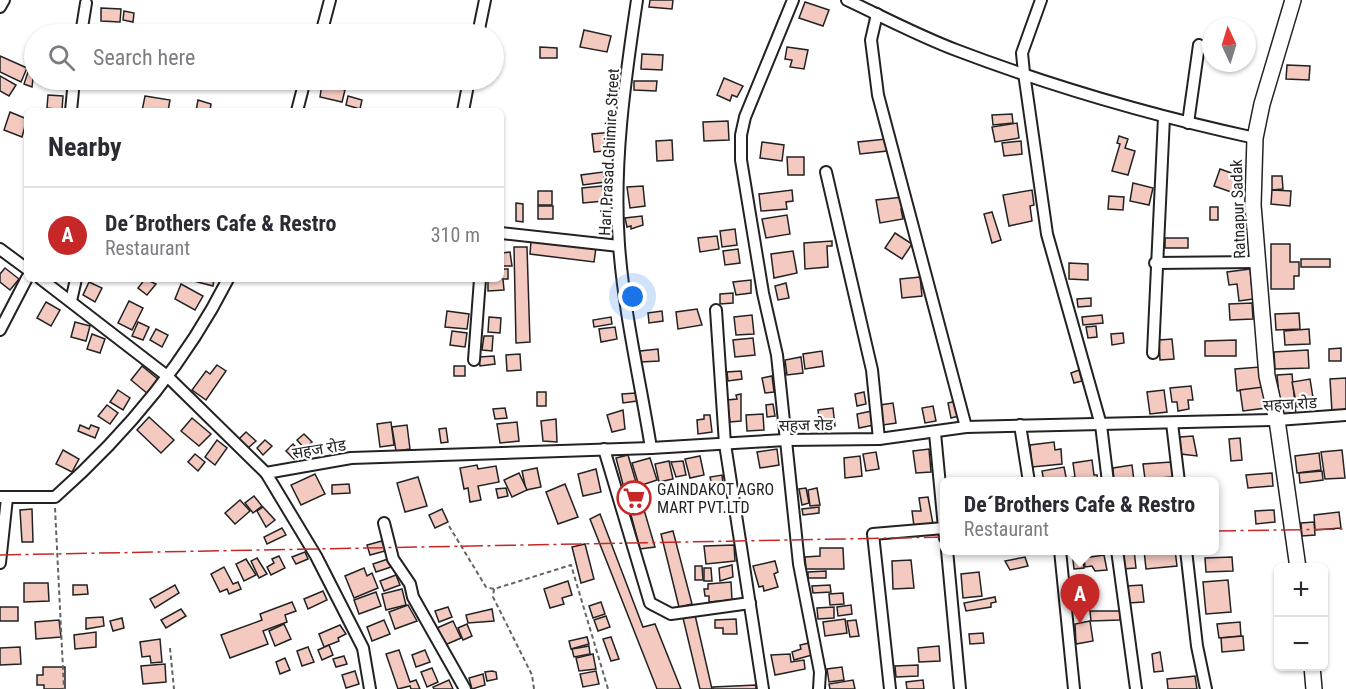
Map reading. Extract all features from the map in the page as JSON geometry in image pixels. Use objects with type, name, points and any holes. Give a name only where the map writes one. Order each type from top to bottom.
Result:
[{"type":"main road","name":"Ratnapur Sadak","points":[[1293,0],[1262,104],[1255,138],[1253,205],[1267,376],[1277,420],[1297,563]]},
{"type":"main road","points":[[1312,671],[1314,689]]},
{"type":"street","points":[[0,7],[4,0]]},
{"type":"street","points":[[324,24],[330,0]]},
{"type":"street","points":[[480,24],[485,0]]},
{"type":"street","name":"Hari Prasad Ghimire Street","points":[[637,0],[628,62],[620,165],[619,246],[633,349],[651,448]]},
{"type":"street","points":[[793,0],[745,117],[741,135],[741,160],[763,293],[777,355],[799,564],[820,672],[819,689]]},
{"type":"street","points":[[847,0],[954,50],[1164,117],[1255,138]]},
{"type":"street","points":[[1041,0],[1022,52],[1024,73],[1047,234],[1101,425],[1107,477]]},
{"type":"street","points":[[83,24],[86,3]]},
{"type":"street","points":[[877,14],[871,40],[878,95],[966,427]]},
{"type":"street","points":[[1188,123],[1199,45]]},
{"type":"street","points":[[71,108],[73,90]]},
{"type":"street","points":[[298,108],[302,90]]},
{"type":"street","points":[[464,108],[467,90]]},
{"type":"street","points":[[1153,353],[1155,263],[1164,117]]},
{"type":"street","points":[[826,172],[872,370],[879,439]]},
{"type":"street","points":[[504,233],[619,246]]},
{"type":"street","points":[[0,249],[24,267]]},
{"type":"street","points":[[1155,263],[1257,262]]},
{"type":"street","points":[[0,330],[25,282]]},
{"type":"street","points":[[45,282],[167,376],[266,472],[316,556],[363,648],[370,689]]},
{"type":"street","points":[[71,301],[75,282]]},
{"type":"street","points":[[0,563],[4,498],[55,496],[95,461],[167,376],[201,328],[226,282]]},
{"type":"street","points":[[474,360],[480,282]]},
{"type":"street","points":[[716,310],[725,444],[764,689]]},
{"type":"street","name":"सहज रोड","points":[[266,472],[351,458],[651,448],[785,440],[879,439],[966,427],[1277,420],[1346,415]]},
{"type":"street","points":[[1172,423],[1178,477]]},
{"type":"street","points":[[1020,425],[1028,477]]},
{"type":"street","points":[[935,433],[940,489]]},
{"type":"street","points":[[604,449],[650,603],[671,615],[750,603]]},
{"type":"street","points":[[384,523],[393,560],[410,584],[413,597],[465,689]]},
{"type":"street","points":[[890,689],[873,534],[940,533]]},
{"type":"street","points":[[947,555],[960,689]]},
{"type":"street","points":[[1061,555],[1074,689]]},
{"type":"street","points":[[1118,555],[1136,689]]},
{"type":"street","points":[[1187,555],[1197,646],[1206,689]]},
{"type":"path","points":[[55,496],[63,689]]},
{"type":"path","points":[[449,526],[478,578],[486,587],[494,589],[567,564],[572,565],[608,689]]},
{"type":"path","points":[[494,589],[493,597],[532,675],[534,689]]},
{"type":"path","points":[[170,648],[174,689]]},
{"type":"building","points":[[650,0],[673,0],[672,9],[649,7]]},
{"type":"building","points":[[805,2],[829,10],[823,26],[799,18]]},
{"type":"building","points":[[101,8],[121,9],[120,22],[101,21]]},
{"type":"building","points":[[124,11],[134,13],[133,22],[123,20]]},
{"type":"building","points":[[584,30],[611,36],[607,52],[580,47]]},
{"type":"building","points":[[540,47],[557,48],[557,58],[540,58]]},
{"type":"building","points":[[787,47],[808,50],[804,69],[790,67],[792,60],[785,59]]},
{"type":"building","points":[[642,54],[663,55],[662,70],[641,69]]},
{"type":"building","points":[[0,56],[24,67],[21,82],[0,72]]},
{"type":"building","points":[[1287,65],[1310,66],[1309,80],[1286,79]]},
{"type":"building","points":[[0,76],[16,85],[9,96],[0,91]]},
{"type":"building","points":[[724,78],[743,86],[737,97],[732,95],[730,101],[717,95]]},
{"type":"building","points":[[634,81],[657,81],[656,91],[634,90]]},
{"type":"building","points":[[321,90],[345,90],[342,102],[320,97]]},
{"type":"building","points":[[48,95],[63,96],[62,108],[47,108]]},
{"type":"building","points":[[145,96],[170,100],[169,108],[143,108]]},
{"type":"building","points":[[348,96],[362,100],[360,108],[346,105]]},
{"type":"building","points":[[198,100],[211,104],[210,108],[197,108]]},
{"type":"building","points":[[10,112],[24,118],[22,137],[4,130]]},
{"type":"building","points":[[1012,114],[1013,123],[993,125],[992,115]]},
{"type":"building","points":[[728,121],[729,140],[704,141],[703,122]]},
{"type":"building","points":[[1017,123],[1019,138],[995,142],[992,127]]},
{"type":"building","points":[[613,132],[614,150],[594,152],[592,134]]},
{"type":"building","points":[[1119,136],[1128,139],[1125,148],[1135,151],[1128,175],[1112,171],[1120,144],[1117,143]]},
{"type":"building","points":[[886,139],[887,151],[860,154],[858,142]]},
{"type":"building","points":[[672,140],[673,160],[657,161],[656,141]]},
{"type":"building","points":[[1021,141],[1022,154],[1004,156],[1002,143]]},
{"type":"building","points":[[762,142],[784,145],[782,161],[760,158]]},
{"type":"building","points":[[787,157],[804,157],[804,175],[788,175]]},
{"type":"building","points":[[1220,169],[1240,176],[1234,193],[1214,186]]},
{"type":"building","points":[[603,172],[605,182],[583,185],[581,175]]},
{"type":"building","points":[[1272,176],[1282,176],[1283,189],[1272,190]]},
{"type":"building","points":[[1133,183],[1153,188],[1149,205],[1130,201]]},
{"type":"building","points":[[602,186],[604,201],[583,203],[582,188]]},
{"type":"building","points":[[643,186],[645,206],[630,208],[627,187]]},
{"type":"building","points":[[792,190],[793,201],[786,202],[787,209],[761,211],[759,194]]},
{"type":"building","points":[[1032,190],[1034,205],[1030,206],[1032,221],[1009,226],[1003,195]]},
{"type":"building","points":[[1272,190],[1291,191],[1290,206],[1271,204]]},
{"type":"building","points":[[538,191],[552,191],[552,205],[538,205]]},
{"type":"building","points":[[1109,196],[1124,197],[1123,210],[1108,209]]},
{"type":"building","points":[[903,197],[906,207],[901,209],[903,219],[880,223],[876,200]]},
{"type":"building","points":[[516,203],[523,204],[523,222],[516,221]]},
{"type":"building","points":[[538,206],[553,206],[553,219],[538,219]]},
{"type":"building","points":[[1210,207],[1218,207],[1218,220],[1210,220]]},
{"type":"building","points":[[992,212],[1001,240],[992,243],[984,214]]},
{"type":"building","points":[[787,215],[790,234],[766,238],[762,219]]},
{"type":"building","points":[[642,216],[643,225],[631,229],[631,226],[627,227],[625,218]]},
{"type":"building","points":[[735,229],[737,245],[722,247],[720,231]]},
{"type":"building","points":[[895,233],[912,244],[902,259],[885,248]]},
{"type":"building","points":[[717,236],[719,249],[700,252],[698,238]]},
{"type":"building","points":[[1165,238],[1188,238],[1188,248],[1165,248]]},
{"type":"building","points":[[531,241],[596,248],[594,262],[530,254]]},
{"type":"building","points":[[832,241],[832,246],[827,246],[828,267],[805,269],[804,243]]},
{"type":"building","points":[[1271,244],[1290,244],[1290,262],[1299,262],[1299,276],[1294,276],[1294,289],[1271,289]]},
{"type":"building","points":[[514,247],[527,247],[530,342],[516,343]]},
{"type":"building","points":[[738,249],[740,263],[725,265],[723,251]]},
{"type":"building","points":[[793,251],[797,273],[774,278],[771,254]]},
{"type":"building","points":[[510,252],[512,266],[504,266],[504,253]]},
{"type":"building","points":[[1301,259],[1330,259],[1330,267],[1301,267]]},
{"type":"building","points":[[1069,263],[1088,264],[1088,280],[1069,279]]},
{"type":"building","points":[[5,268],[19,279],[10,290],[0,282],[0,274]]},
{"type":"building","points":[[504,269],[508,269],[508,279],[504,279]]},
{"type":"building","points":[[1250,269],[1253,299],[1239,301],[1237,284],[1229,285],[1227,272]]},
{"type":"building","points":[[920,277],[922,296],[902,298],[900,279]]},
{"type":"building","points":[[751,280],[751,293],[736,295],[733,282]]},
{"type":"building","points":[[89,282],[102,288],[95,302],[83,295]]},
{"type":"building","points":[[143,282],[156,284],[147,295],[138,288]]},
{"type":"building","points":[[198,282],[214,282],[213,286]]},
{"type":"building","points":[[488,282],[503,282],[504,290],[488,291]]},
{"type":"building","points":[[786,283],[789,298],[778,300],[775,286]]},
{"type":"building","points":[[181,284],[203,296],[195,310],[175,299]]},
{"type":"building","points":[[733,293],[733,303],[720,304],[720,294]]},
{"type":"building","points":[[1091,298],[1091,306],[1078,307],[1077,299]]},
{"type":"building","points":[[129,301],[143,308],[132,330],[118,323]]},
{"type":"building","points":[[46,302],[60,310],[51,326],[37,318]]},
{"type":"building","points":[[1252,303],[1253,319],[1230,320],[1229,304]]},
{"type":"building","points":[[697,309],[702,325],[678,329],[676,312]]},
{"type":"building","points":[[447,311],[469,314],[467,329],[445,327]]},
{"type":"building","points":[[662,311],[663,321],[649,323],[648,313]]},
{"type":"building","points":[[1299,313],[1300,329],[1276,330],[1275,314]]},
{"type":"building","points":[[752,315],[754,334],[736,335],[734,317]]},
{"type":"building","points":[[1102,315],[1103,323],[1083,325],[1082,317]]},
{"type":"building","points":[[489,317],[501,318],[500,333],[488,332]]},
{"type":"building","points":[[611,317],[612,324],[594,327],[593,320]]},
{"type":"building","points":[[75,322],[90,326],[86,341],[71,337]]},
{"type":"building","points":[[138,322],[149,327],[143,340],[132,336]]},
{"type":"building","points":[[1096,326],[1097,337],[1088,338],[1086,327]]},
{"type":"building","points":[[615,327],[617,339],[601,342],[599,329]]},
{"type":"building","points":[[156,329],[168,335],[162,347],[150,340]]},
{"type":"building","points":[[1309,329],[1310,344],[1285,345],[1284,331]]},
{"type":"building","points":[[452,331],[467,333],[465,347],[450,345]]},
{"type":"building","points":[[1123,333],[1124,343],[1112,345],[1111,334]]},
{"type":"building","points":[[92,334],[105,339],[100,353],[87,349]]},
{"type":"building","points":[[484,336],[493,336],[492,351],[482,350]]},
{"type":"building","points":[[753,338],[755,355],[735,357],[733,340]]},
{"type":"building","points":[[1172,339],[1174,359],[1160,360],[1159,340]]},
{"type":"building","points":[[1236,340],[1236,356],[1205,356],[1205,341]]},
{"type":"building","points":[[1341,348],[1341,361],[1329,361],[1329,349]]},
{"type":"building","points":[[658,349],[659,361],[641,362],[640,351]]},
{"type":"building","points":[[1308,350],[1309,368],[1275,369],[1274,352]]},
{"type":"building","points":[[822,351],[824,366],[805,369],[803,354]]},
{"type":"building","points":[[520,354],[521,370],[507,371],[506,355]]},
{"type":"building","points":[[494,356],[495,364],[480,366],[479,357]]},
{"type":"building","points":[[801,357],[803,373],[787,375],[785,360]]},
{"type":"building","points":[[217,365],[226,371],[206,400],[192,390],[206,371],[210,374]]},
{"type":"building","points":[[142,366],[159,380],[148,394],[131,380]]},
{"type":"building","points":[[454,366],[465,366],[465,376],[454,376]]},
{"type":"building","points":[[1260,367],[1262,388],[1237,391],[1235,369]]},
{"type":"building","points":[[1079,370],[1082,381],[1074,383],[1071,373]]},
{"type":"building","points":[[741,371],[742,379],[728,381],[727,372]]},
{"type":"building","points":[[1292,374],[1296,415],[1281,417],[1277,375]]},
{"type":"building","points":[[772,376],[774,392],[765,393],[762,378]]},
{"type":"building","points":[[1346,378],[1346,411],[1332,412],[1330,379]]},
{"type":"building","points":[[1310,379],[1314,404],[1297,407],[1292,382]]},
{"type":"building","points":[[1191,386],[1193,400],[1188,400],[1189,409],[1178,411],[1177,402],[1172,402],[1170,388]]},
{"type":"building","points":[[1263,387],[1266,408],[1243,411],[1240,390]]},
{"type":"building","points":[[118,390],[130,398],[123,410],[110,402]]},
{"type":"building","points":[[1164,390],[1167,412],[1150,414],[1147,392]]},
{"type":"building","points":[[537,392],[546,392],[546,406],[537,406]]},
{"type":"building","points":[[864,392],[866,404],[857,406],[855,394]]},
{"type":"building","points":[[636,393],[637,401],[623,403],[622,394]]},
{"type":"building","points":[[741,394],[741,421],[730,422],[727,400],[737,399],[736,395]]},
{"type":"building","points":[[956,401],[959,416],[951,418],[948,403]]},
{"type":"building","points":[[893,403],[896,423],[883,425],[880,405]]},
{"type":"building","points":[[773,404],[775,416],[767,417],[766,405]]},
{"type":"building","points":[[107,405],[118,413],[110,424],[98,416]]},
{"type":"building","points":[[933,406],[936,421],[925,423],[922,408]]},
{"type":"building","points":[[505,408],[507,418],[495,419],[493,409]]},
{"type":"building","points":[[833,408],[835,426],[820,428],[818,410]]},
{"type":"building","points":[[623,410],[625,429],[612,432],[607,415]]},
{"type":"building","points":[[872,411],[874,425],[859,428],[857,414]]},
{"type":"building","points":[[763,414],[764,430],[747,431],[746,415]]},
{"type":"building","points":[[704,415],[710,415],[712,432],[698,434],[697,420],[704,419]]},
{"type":"building","points":[[149,417],[174,440],[161,453],[137,430]]},
{"type":"building","points":[[192,418],[211,434],[199,446],[181,431]]},
{"type":"building","points":[[556,419],[557,442],[543,441],[541,421]]},
{"type":"building","points":[[391,422],[394,445],[380,447],[377,424]]},
{"type":"building","points":[[517,422],[519,441],[500,443],[497,424]]},
{"type":"building","points":[[80,425],[89,429],[91,425],[99,428],[95,438],[78,431]]},
{"type":"building","points":[[407,425],[410,449],[396,451],[392,427]]},
{"type":"building","points":[[446,428],[448,442],[441,443],[439,429]]},
{"type":"building","points":[[246,432],[256,441],[248,448],[239,439]]},
{"type":"building","points":[[304,434],[312,442],[305,449],[297,440]]},
{"type":"building","points":[[1193,436],[1197,456],[1181,454],[1180,437]]},
{"type":"building","points":[[1240,438],[1242,460],[1231,461],[1229,439]]},
{"type":"building","points":[[217,440],[227,448],[215,465],[205,457]]},
{"type":"building","points":[[265,440],[272,446],[263,455],[257,448]]},
{"type":"building","points":[[1054,442],[1055,450],[1061,449],[1062,464],[1032,467],[1030,445]]},
{"type":"building","points":[[293,444],[301,453],[294,459],[286,451]]},
{"type":"building","points":[[777,449],[779,465],[760,468],[757,452]]},
{"type":"building","points":[[929,449],[931,472],[916,473],[913,451]]},
{"type":"building","points":[[63,450],[79,459],[72,472],[56,464]]},
{"type":"building","points":[[1342,450],[1345,478],[1325,479],[1321,452]]},
{"type":"building","points":[[876,452],[879,469],[866,471],[863,454]]},
{"type":"building","points":[[1319,453],[1321,470],[1297,473],[1295,456]]},
{"type":"building","points":[[195,454],[205,462],[198,471],[188,462]]},
{"type":"building","name":"GAINDAKOT AGRO MART PVT.LTD","points":[[628,455],[655,547],[640,549],[616,458]]},
{"type":"building","points":[[700,456],[704,475],[690,478],[685,459]]},
{"type":"building","points":[[860,456],[862,476],[845,478],[844,458]]},
{"type":"building","points":[[650,458],[657,480],[639,486],[632,463]]},
{"type":"building","points":[[1092,460],[1094,475],[1097,477],[1075,477],[1073,463]]},
{"type":"building","points":[[669,461],[673,479],[659,482],[655,464]]},
{"type":"building","points":[[683,461],[686,475],[676,477],[671,462]]},
{"type":"building","points":[[1171,462],[1173,477],[1145,477],[1143,464]]},
{"type":"building","points":[[477,465],[478,469],[496,466],[499,482],[478,486],[481,500],[470,502],[468,488],[464,489],[460,468]]},
{"type":"building","points":[[1132,465],[1134,477],[1114,477],[1113,468]]},
{"type":"building","points":[[1064,467],[1066,477],[1043,477],[1042,471]]},
{"type":"building","points":[[537,468],[541,487],[526,490],[522,471]]},
{"type":"building","points":[[596,469],[601,492],[583,496],[578,474]]},
{"type":"building","points":[[1322,471],[1323,480],[1300,483],[1299,473]]},
{"type":"building","points":[[519,473],[527,490],[512,497],[504,480]]},
{"type":"building","points":[[1272,473],[1273,486],[1248,488],[1246,475]]},
{"type":"building","points":[[315,474],[325,494],[301,505],[291,485]]},
{"type":"building","points":[[722,475],[723,484],[712,486],[710,477]]},
{"type":"building","points":[[418,477],[427,506],[405,512],[397,483]]},
{"type":"building","points":[[349,484],[350,493],[332,494],[332,485]]},
{"type":"building","points":[[565,484],[578,517],[558,524],[546,492]]},
{"type":"building","points":[[506,488],[508,496],[498,498],[496,489]]},
{"type":"building","points":[[806,488],[809,503],[802,505],[799,489]]},
{"type":"building","points":[[817,488],[820,505],[810,506],[808,490]]},
{"type":"building","points":[[254,496],[262,506],[253,513],[245,503]]},
{"type":"building","points":[[928,497],[933,524],[914,526],[912,511],[921,511],[919,498]]},
{"type":"building","points":[[240,500],[250,511],[235,524],[225,513]]},
{"type":"building","points":[[263,507],[275,520],[266,527],[257,511]]},
{"type":"building","points":[[819,507],[819,513],[803,515],[802,509]]},
{"type":"building","points":[[32,509],[33,542],[22,542],[20,510]]},
{"type":"building","points":[[442,509],[448,522],[435,528],[429,515]]},
{"type":"building","points":[[1274,510],[1275,522],[1256,524],[1255,511]]},
{"type":"building","points":[[1339,512],[1341,528],[1315,530],[1314,515]]},
{"type":"building","points":[[600,514],[643,627],[655,624],[681,689],[657,689],[590,519]]},
{"type":"building","points":[[1314,522],[1315,535],[1302,536],[1301,523]]},
{"type":"building","points":[[282,528],[286,535],[267,544],[264,537]]},
{"type":"building","points":[[673,531],[692,604],[679,607],[661,534]]},
{"type":"building","points":[[382,541],[385,551],[370,555],[367,545]]},
{"type":"building","points":[[585,544],[594,579],[581,583],[572,547]]},
{"type":"building","points":[[734,545],[735,561],[706,564],[704,546]]},
{"type":"building","points":[[820,548],[843,548],[844,569],[806,569],[805,557],[820,556]]},
{"type":"building","points":[[305,552],[308,559],[296,564],[292,557]]},
{"type":"building","points":[[1072,555],[1083,555],[1084,568],[1074,569]]},
{"type":"building","points":[[1104,555],[1107,570],[1095,571],[1092,566],[1085,567],[1084,558]]},
{"type":"building","points":[[1120,555],[1135,555],[1136,568],[1122,569]]},
{"type":"building","points":[[1145,555],[1176,555],[1177,566],[1146,569]]},
{"type":"building","points":[[279,556],[285,568],[271,575],[267,567],[274,563],[272,559]]},
{"type":"building","points":[[1025,557],[1028,566],[1010,570],[1005,561]]},
{"type":"building","points":[[1232,557],[1233,571],[1206,572],[1205,558]]},
{"type":"building","points":[[257,558],[267,574],[259,578],[251,561]]},
{"type":"building","points":[[246,559],[256,575],[244,581],[236,564]]},
{"type":"building","points":[[388,559],[391,567],[376,572],[373,564]]},
{"type":"building","points":[[911,560],[914,588],[893,589],[892,561]]},
{"type":"building","points":[[775,561],[778,572],[774,574],[778,587],[764,591],[763,586],[759,587],[753,566]]},
{"type":"building","points":[[732,565],[733,577],[720,581],[719,568]]},
{"type":"building","points":[[695,566],[702,566],[703,580],[695,580]]},
{"type":"building","points":[[224,567],[233,584],[238,582],[241,589],[229,594],[227,589],[220,592],[211,574]]},
{"type":"building","points":[[364,568],[367,576],[372,573],[378,588],[354,598],[345,576]]},
{"type":"building","points":[[704,568],[711,568],[712,581],[704,581]]},
{"type":"building","points":[[826,571],[826,578],[808,578],[808,572]]},
{"type":"building","points":[[979,572],[982,596],[963,598],[961,574]]},
{"type":"building","points":[[396,575],[400,585],[384,591],[380,581]]},
{"type":"building","points":[[1228,580],[1231,612],[1206,614],[1203,582]]},
{"type":"building","points":[[568,581],[572,595],[562,598],[564,604],[550,608],[544,589]]},
{"type":"building","points":[[731,582],[732,600],[709,602],[709,596],[705,596],[704,589],[708,589],[708,584]]},
{"type":"building","points":[[24,583],[48,583],[49,601],[24,602]]},
{"type":"building","points":[[73,585],[87,585],[88,594],[73,595]]},
{"type":"building","points":[[175,585],[179,593],[155,608],[150,599]]},
{"type":"building","points":[[830,585],[831,592],[813,593],[812,586]]},
{"type":"building","points":[[1142,585],[1144,602],[1128,603],[1127,586]]},
{"type":"building","points":[[402,589],[406,605],[386,610],[382,594]]},
{"type":"building","points":[[323,591],[327,600],[308,609],[304,599]]},
{"type":"building","points":[[376,592],[381,606],[359,614],[354,600]]},
{"type":"building","points":[[843,593],[844,604],[830,605],[829,594]]},
{"type":"building","points":[[995,597],[996,602],[991,603],[991,607],[966,611],[964,603]]},
{"type":"building","points":[[292,602],[296,611],[285,615],[287,622],[263,631],[268,644],[230,658],[221,635],[262,620],[260,614]]},
{"type":"building","points":[[601,602],[605,614],[593,618],[589,606]]},
{"type":"building","points":[[408,605],[417,621],[395,629],[389,612]]},
{"type":"building","points":[[851,605],[852,614],[838,616],[837,607]]},
{"type":"building","points":[[0,607],[18,607],[18,621],[0,621]]},
{"type":"building","points":[[448,607],[452,617],[439,622],[435,611]]},
{"type":"building","points":[[834,607],[834,618],[818,619],[817,608]]},
{"type":"building","points":[[181,609],[186,616],[166,628],[161,620]]},
{"type":"building","points":[[492,609],[494,621],[468,623],[466,615]]},
{"type":"building","points":[[1090,611],[1120,611],[1120,620],[1091,621]]},
{"type":"building","points":[[695,615],[712,689],[700,689],[683,618]]},
{"type":"building","points":[[606,616],[610,627],[598,631],[594,620]]},
{"type":"building","points":[[103,617],[104,626],[86,629],[86,618]]},
{"type":"building","points":[[122,618],[124,628],[113,631],[110,621]]},
{"type":"building","points":[[736,619],[737,634],[723,634],[723,628],[715,628],[715,620]]},
{"type":"building","points":[[845,619],[847,633],[825,636],[823,622]]},
{"type":"building","points":[[59,620],[61,637],[36,639],[35,622]]},
{"type":"building","points":[[384,620],[390,634],[372,641],[367,627]]},
{"type":"building","points":[[856,620],[859,636],[850,637],[847,621]]},
{"type":"building","points":[[453,621],[461,638],[445,645],[437,628]]},
{"type":"building","points":[[1090,621],[1093,641],[1076,644],[1075,624]]},
{"type":"building","points":[[1240,622],[1241,636],[1219,638],[1217,624]]},
{"type":"building","points":[[284,624],[291,639],[275,646],[269,631]]},
{"type":"building","points":[[467,624],[472,636],[463,640],[458,628]]},
{"type":"building","points":[[340,625],[346,634],[338,638],[339,641],[324,647],[319,634]]},
{"type":"building","points":[[96,632],[96,647],[75,649],[74,635]]},
{"type":"building","points":[[983,633],[984,643],[970,644],[969,634]]},
{"type":"building","points":[[1243,636],[1244,650],[1222,652],[1221,638]]},
{"type":"building","points":[[587,637],[589,644],[571,649],[569,641]]},
{"type":"building","points":[[611,637],[619,659],[611,661],[603,639]]},
{"type":"building","points":[[160,639],[162,662],[151,663],[150,656],[142,657],[140,642]]},
{"type":"building","points":[[809,643],[812,655],[794,660],[792,652],[801,649],[800,645]]},
{"type":"building","points":[[329,645],[333,655],[322,660],[318,650]]},
{"type":"building","points":[[589,646],[590,654],[574,657],[572,649]]},
{"type":"building","points":[[939,646],[940,661],[919,662],[918,648]]},
{"type":"building","points":[[20,647],[21,664],[0,665],[0,648]]},
{"type":"building","points":[[308,647],[314,662],[302,666],[297,651]]},
{"type":"building","points":[[399,650],[410,682],[416,680],[420,689],[411,689],[410,686],[398,689],[386,654]]},
{"type":"building","points":[[425,650],[430,662],[416,667],[412,655]]},
{"type":"building","points":[[1160,652],[1163,671],[1154,672],[1152,654]]},
{"type":"building","points":[[593,654],[596,669],[579,671],[576,658]]},
{"type":"building","points":[[790,654],[791,662],[804,660],[805,669],[775,675],[771,655]]},
{"type":"building","points":[[344,656],[347,664],[336,667],[333,659]]},
{"type":"building","points":[[285,658],[290,670],[280,674],[276,662]]},
{"type":"building","points":[[165,664],[166,682],[143,684],[141,666]]},
{"type":"building","points":[[918,665],[918,676],[896,677],[895,666]]},
{"type":"building","points":[[43,667],[65,667],[65,689],[44,689],[44,685],[37,685],[37,675],[43,675]]},
{"type":"building","points":[[842,667],[844,680],[829,682],[827,669]]},
{"type":"building","points":[[432,668],[438,682],[427,687],[421,672]]},
{"type":"building","points":[[355,671],[359,684],[346,688],[342,675]]},
{"type":"building","points":[[596,671],[599,684],[583,687],[580,674]]},
{"type":"building","points":[[485,672],[496,672],[497,679],[487,681]]},
{"type":"building","points":[[483,674],[485,685],[472,689],[469,678]]},
{"type":"building","points":[[1195,676],[1197,689],[1168,689],[1167,679]]},
{"type":"building","points":[[449,680],[453,689],[434,689],[433,687]]},
{"type":"building","points":[[853,680],[855,689],[830,689],[829,684]]},
{"type":"building","points":[[923,680],[924,689],[907,689],[906,682]]},
{"type":"building","points":[[756,685],[756,689],[713,689],[713,687]]},
{"type":"power","points":[[1219,531],[1346,529]]},
{"type":"power","points":[[0,555],[940,537]]},
{"type":"place","name":"GAINDAKOT AGRO MART PVT.LTD","points":[[634,498]]},
{"type":"place","name":"De´Brothers Cafe & Restro","points":[[1080,624]]}]
